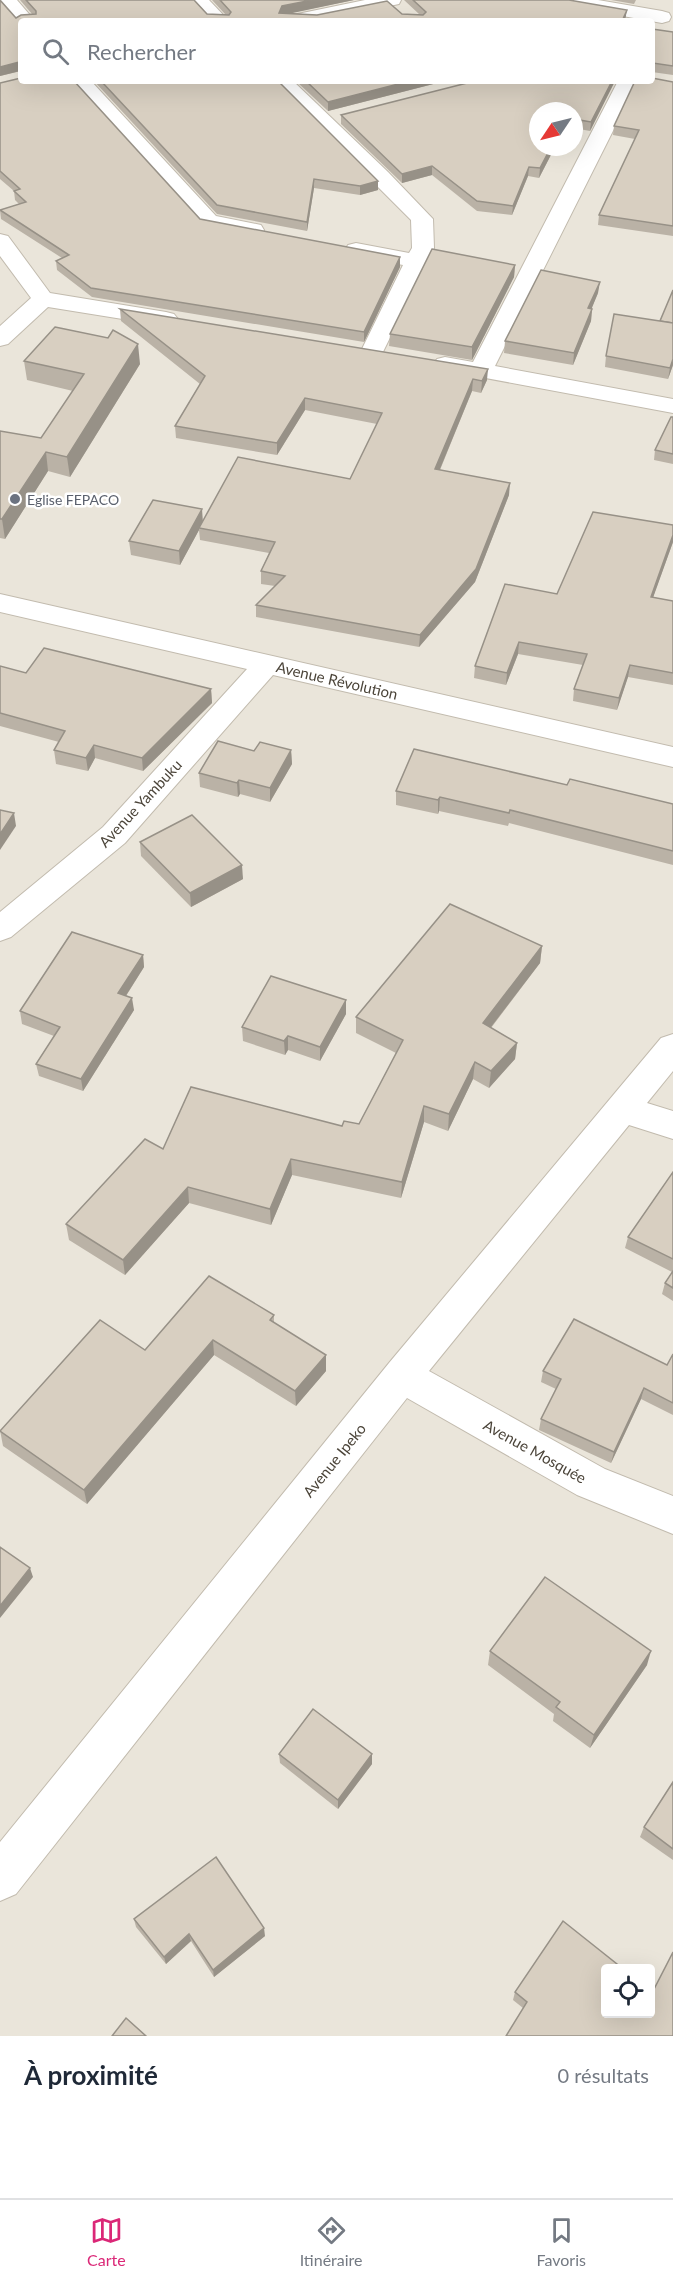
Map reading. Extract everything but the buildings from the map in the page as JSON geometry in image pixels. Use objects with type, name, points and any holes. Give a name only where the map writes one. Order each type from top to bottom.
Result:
[{"type":"street","points":[[7,0],[23,18]]},
{"type":"street","points":[[198,0],[217,18]]},
{"type":"street","points":[[304,18],[391,0],[406,14]]},
{"type":"street","points":[[566,0],[665,8],[655,29]]},
{"type":"street","points":[[83,84],[209,221],[278,234]]},
{"type":"street","points":[[285,84],[381,176],[422,219],[423,248],[416,261],[383,355],[349,349]]},
{"type":"street","points":[[482,370],[626,84]]},
{"type":"street","points":[[323,120],[345,114]]},
{"type":"street","points":[[0,241],[43,299],[184,322]]},
{"type":"street","points":[[336,246],[416,261]]},
{"type":"street","points":[[0,339],[43,299]]},
{"type":"street","points":[[427,361],[673,406]]},
{"type":"street","name":"Avenue Révolution","points":[[0,603],[673,757]]},
{"type":"street","name":"Avenue Yambuku","points":[[0,929],[114,835],[267,664]]},
{"type":"street","name":"Avenue Ipeko","points":[[0,1878],[402,1375],[673,1047]]},
{"type":"street","points":[[622,1109],[673,1125]]},
{"type":"street","name":"Avenue Mosquée","points":[[402,1375],[591,1482],[673,1515]]},
{"type":"shaded area","points":[[0,0],[673,0],[673,2036],[0,2036]]},
{"type":"place","name":"Eglise FEPACO","points":[[15,499]]}]
